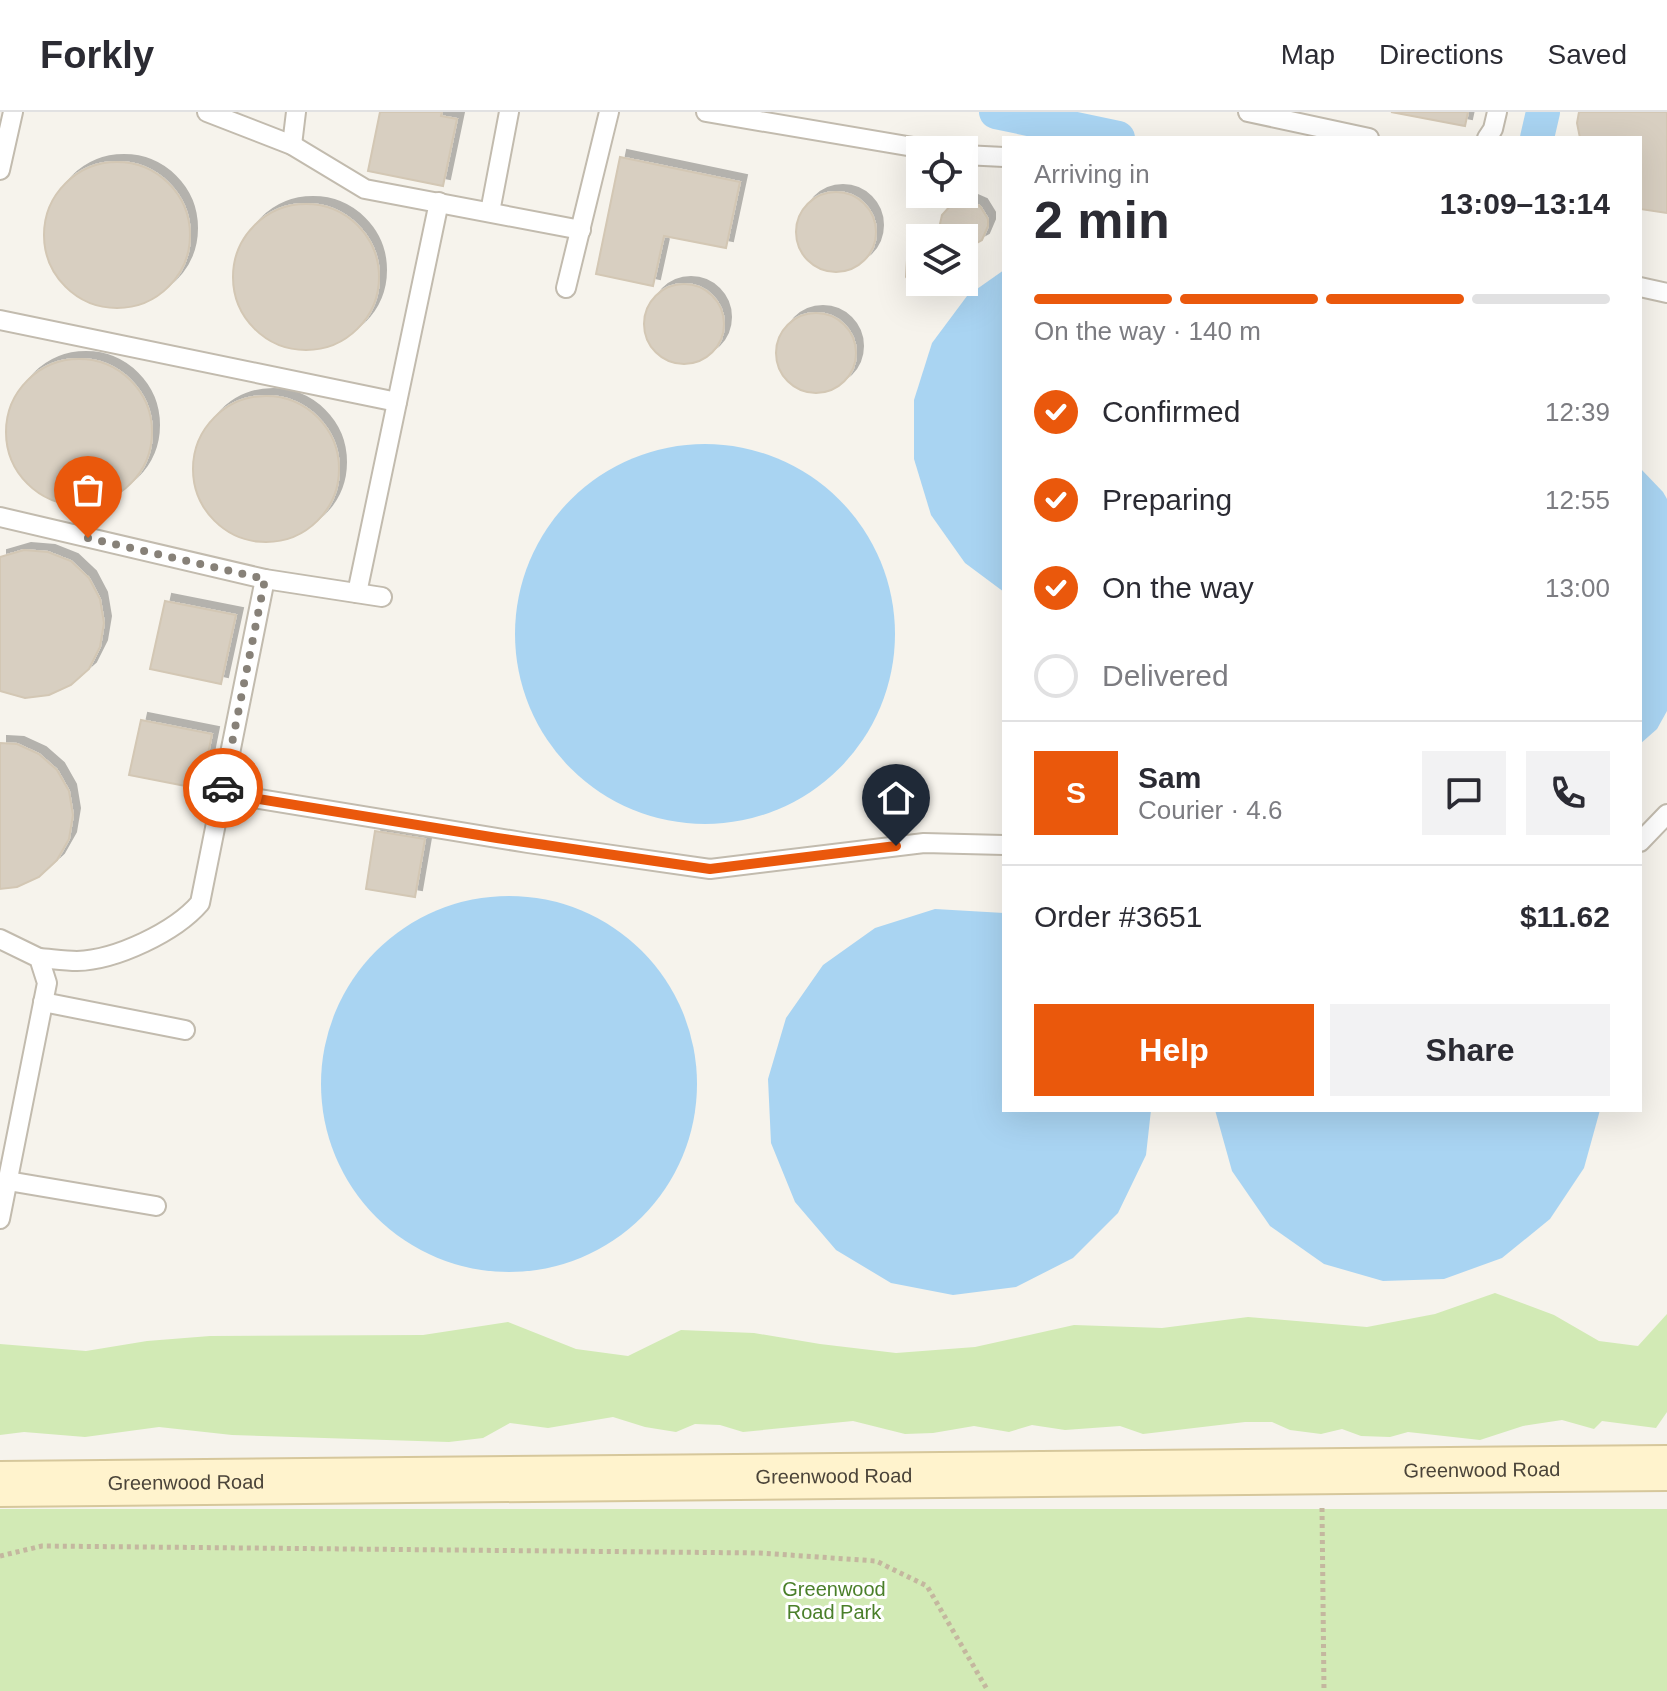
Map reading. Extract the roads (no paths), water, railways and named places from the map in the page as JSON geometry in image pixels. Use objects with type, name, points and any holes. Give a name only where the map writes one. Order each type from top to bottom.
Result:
[{"type":"street","name":"Greenwood Road","points":[[0,1484],[1667,1468]]},
{"type":"lane","points":[[0,170],[13,112]]},
{"type":"lane","points":[[207,112],[292,145],[365,189],[581,230]]},
{"type":"lane","points":[[292,145],[296,112]]},
{"type":"lane","points":[[490,212],[509,112]]},
{"type":"lane","points":[[566,288],[609,112]]},
{"type":"lane","points":[[706,112],[906,146]]},
{"type":"lane","points":[[1248,112],[1284,129],[1350,136]]},
{"type":"lane","points":[[1488,136],[1497,112]]},
{"type":"lane","points":[[978,156],[1002,157]]},
{"type":"lane","points":[[357,593],[439,202]]},
{"type":"lane","points":[[1642,287],[1667,293]]},
{"type":"lane","points":[[0,320],[397,402]]},
{"type":"lane","points":[[0,517],[265,579],[382,597]]},
{"type":"lane","points":[[0,939],[39,958],[80,961],[160,936],[186,919],[200,903],[265,579]]},
{"type":"lane","points":[[222,793],[710,869],[924,843],[1002,845]]},
{"type":"lane","points":[[1642,840],[1667,814]]},
{"type":"lane","points":[[0,1219],[47,983],[39,958]]},
{"type":"lane","points":[[43,1002],[185,1030]]},
{"type":"lane","points":[[8,1181],[156,1206]]},
{"type":"water","points":[[1002,271],[1002,591],[965,563],[931,515],[914,459],[914,400],[932,343],[967,296],[978,296],[978,288]]},
{"type":"water","points":[[686,444],[724,444],[760,452],[795,466],[840,499],[863,528],[881,561],[892,597],[895,634],[892,671],[881,707],[863,740],[840,769],[811,792],[778,810],[724,824],[686,824],[650,816],[615,802],[584,781],[558,755],[537,724],[523,689],[515,653],[515,615],[523,579],[537,544],[558,513],[584,487],[615,466],[650,452]]},
{"type":"water","points":[[1642,470],[1667,499],[1667,711],[1657,729],[1642,742]]},
{"type":"water","points":[[509,896],[546,900],[581,910],[613,928],[642,951],[665,980],[683,1012],[693,1047],[697,1084],[693,1121],[683,1156],[665,1188],[642,1217],[613,1240],[581,1258],[546,1268],[509,1272],[472,1268],[437,1258],[405,1240],[376,1217],[353,1188],[335,1156],[325,1121],[321,1084],[325,1047],[335,1012],[353,980],[376,951],[405,928],[437,910],[472,900]]},
{"type":"water","points":[[935,909],[1002,913],[1002,1112],[1151,1112],[1146,1155],[1118,1213],[1073,1258],[1016,1287],[953,1295],[891,1283],[836,1250],[795,1202],[771,1143],[768,1079],[786,1018],[823,965],[875,928]]},
{"type":"water","points":[[1216,1112],[1599,1112],[1584,1168],[1550,1219],[1502,1258],[1444,1279],[1383,1281],[1324,1264],[1270,1226],[1232,1171]]},
{"type":"waterway","points":[[996,112],[1109,136]]},
{"type":"waterway","points":[[1537,136],[1543,112]]},
{"type":"park label","name":"Greenwood Road Park","points":[[834,1600]]}]
